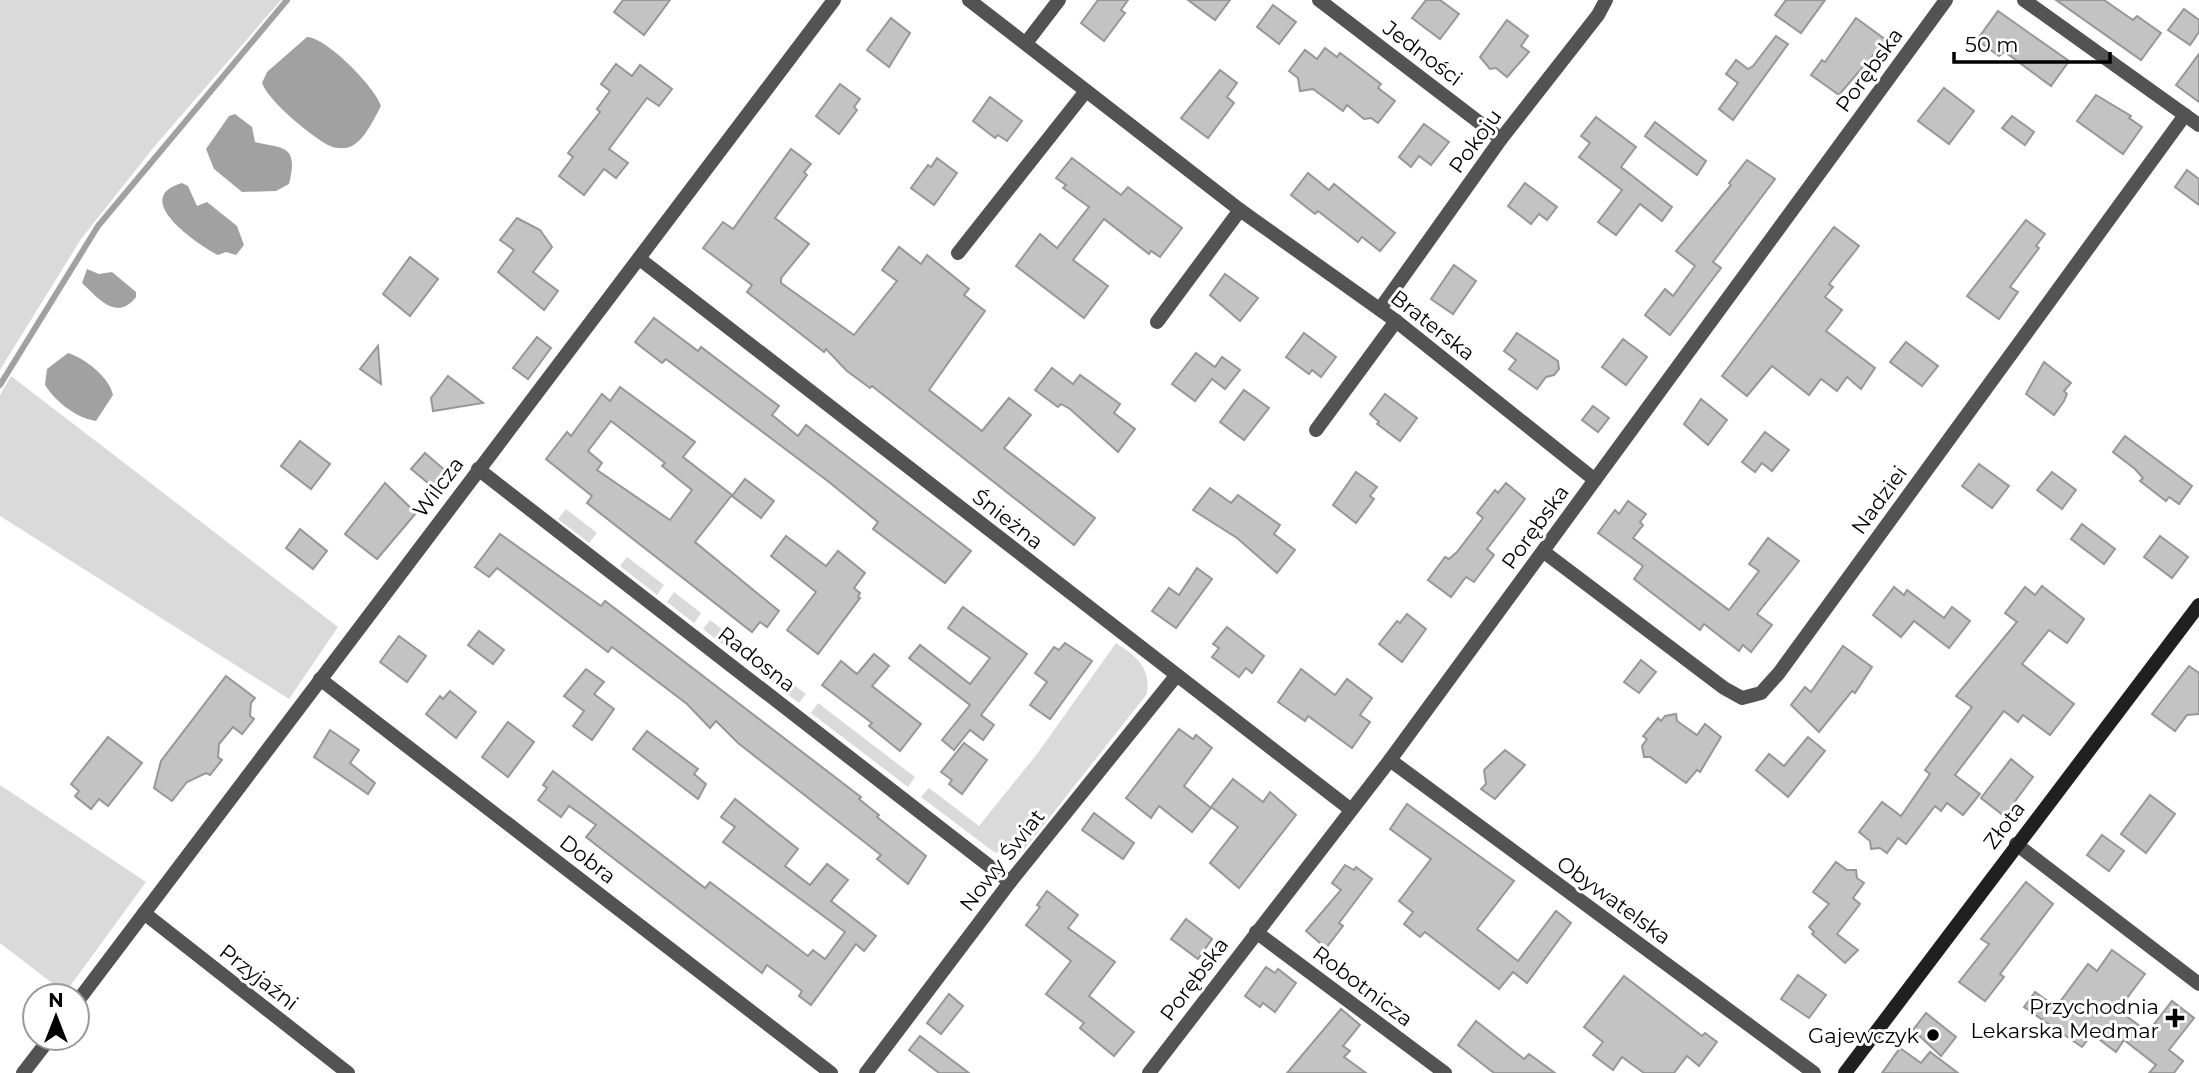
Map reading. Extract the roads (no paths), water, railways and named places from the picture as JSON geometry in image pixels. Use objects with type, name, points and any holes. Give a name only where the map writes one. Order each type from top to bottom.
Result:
[{"type":"street","name":"Wilcza","points":[[91,983],[478,469],[641,260],[834,0]]},
{"type":"street","name":"Braterska","points":[[969,0],[1241,210],[1396,321],[1595,480]]},
{"type":"street","points":[[1026,43],[1059,0]]},
{"type":"street","name":"Jedności","points":[[1319,0],[1501,139]]},
{"type":"street","name":"Pokoju","points":[[1380,309],[1501,139],[1598,15],[1606,0]]},
{"type":"street","name":"Porębska","points":[[1149,1073],[1349,809],[1390,760],[1946,0]]},
{"type":"street","points":[[2024,0],[2199,125]]},
{"type":"street","points":[[958,253],[1086,91]]},
{"type":"street","name":"Nadziei","points":[[1544,552],[1724,688],[1742,698],[1761,693],[1779,673],[2185,115]]},
{"type":"street","points":[[1157,322],[1241,210]]},
{"type":"street","name":"Śnieżna","points":[[641,260],[1349,809]]},
{"type":"street","points":[[1316,430],[1396,321]]},
{"type":"street","name":"Radosna","points":[[478,469],[1010,882]]},
{"type":"street","name":"Złota","points":[[1845,1073],[2199,605]]},
{"type":"street","name":"Nowy Świat","points":[[866,1073],[1010,882],[1176,676]]},
{"type":"street","name":"Dobra","points":[[320,679],[831,1073]]},
{"type":"street","name":"Obywatelska","points":[[1390,760],[1814,1073]]},
{"type":"street","points":[[2016,844],[2199,984]]},
{"type":"street","name":"Przyjaźni","points":[[144,913],[348,1073]]},
{"type":"street","name":"Robotnicza","points":[[1256,932],[1445,1073]]},
{"type":"street","points":[[23,1073],[39,1052]]},
{"type":"waterway","points":[[0,385],[98,226],[287,0]]},
{"type":"place","name":"Przychodnia Lekarska Medmar","points":[[2175,1018]]},
{"type":"place","name":"Gajewczyk","points":[[1933,1035]]}]
